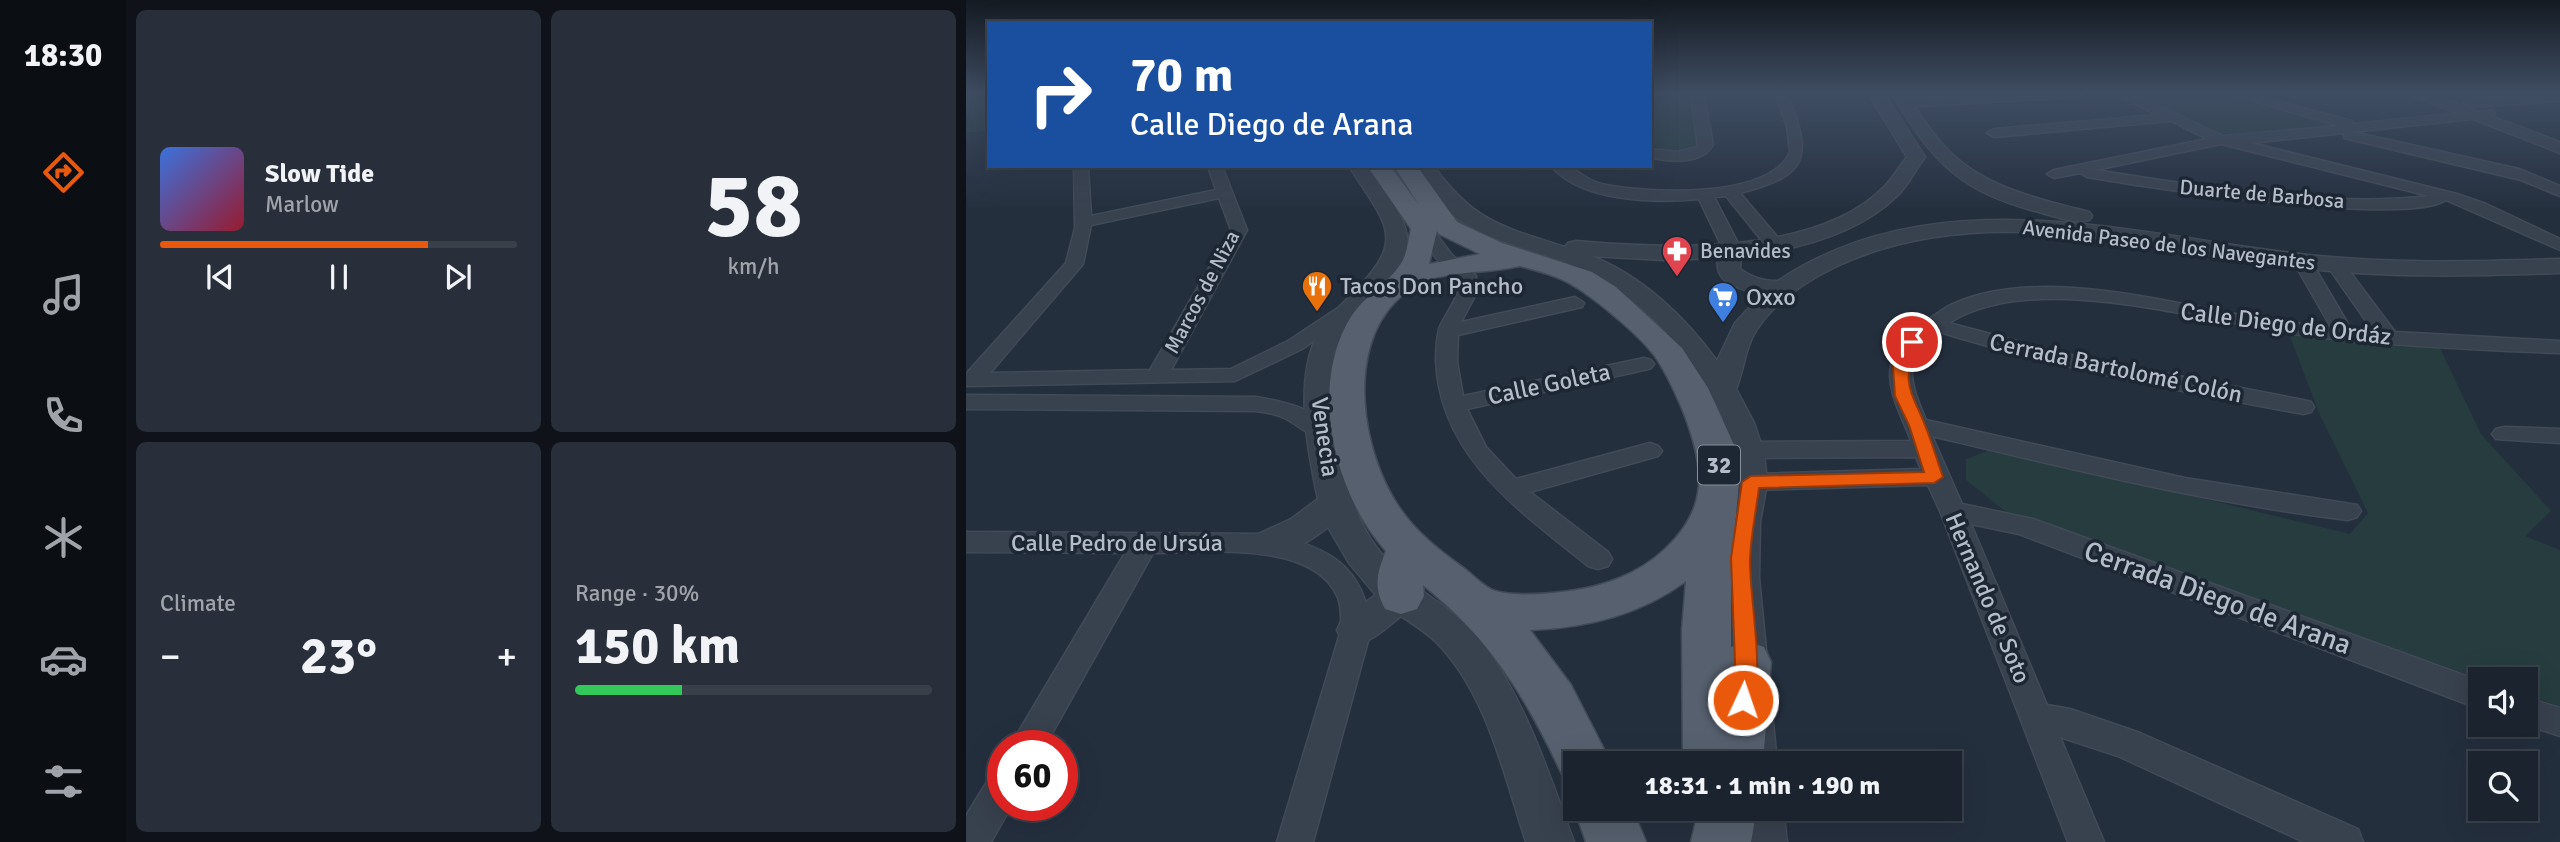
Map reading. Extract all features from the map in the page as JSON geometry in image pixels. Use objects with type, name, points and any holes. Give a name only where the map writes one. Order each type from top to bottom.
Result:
[{"type":"main road","name":"32","points":[[1380,168],[1436,229],[1492,249],[1529,252],[1594,285],[1646,329],[1673,358],[1691,387],[1716,447],[1720,470],[1706,629],[1710,751]]},
{"type":"main road","name":"32","points":[[1406,168],[1436,229]]},
{"type":"main road","points":[[1436,229],[1406,278],[1381,301],[1362,327],[1349,374],[1348,394],[1352,439],[1359,465],[1380,509],[1409,549],[1479,607],[1529,661],[1579,751]]},
{"type":"main road","points":[[1406,278],[1529,252]]},
{"type":"main road","points":[[1479,607],[1528,613],[1579,609],[1628,594],[1676,565],[1698,541],[1716,511]]},
{"type":"main road","points":[[1401,596],[1399,572],[1409,549]]},
{"type":"main road","points":[[1737,751],[1746,662]]},
{"type":"main road","points":[[1607,821],[1616,842]]},
{"type":"main road","points":[[1713,821],[1714,842]]},
{"type":"main road","points":[[1721,842],[1725,821]]},
{"type":"street","points":[[1652,154],[1669,158],[1699,152],[1706,144],[1704,132]]},
{"type":"street","points":[[1562,168],[1583,183],[1605,189],[1663,195],[1717,193],[1770,178],[1795,159],[1799,146],[1794,132]]},
{"type":"street","points":[[1901,132],[1916,157]]},
{"type":"street","points":[[1926,132],[1944,158],[1974,178],[2058,219]]},
{"type":"street","points":[[1994,133],[2002,132]]},
{"type":"street","points":[[2203,132],[2221,140],[2452,197],[2480,207],[2560,245]]},
{"type":"street","points":[[2054,174],[2221,140],[2316,132]]},
{"type":"street","points":[[2337,132],[2526,177]]},
{"type":"street","points":[[2523,132],[2560,148]]},
{"type":"street","points":[[2542,132],[2560,139]]},
{"type":"street","points":[[2462,150],[2560,191]]},
{"type":"street","points":[[1916,157],[1944,158]]},
{"type":"street","points":[[1529,252],[1630,254],[1732,250],[1825,231],[1877,205],[1900,182],[1916,157]]},
{"type":"street","points":[[970,380],[1074,264],[1079,254],[1084,216],[1081,168]]},
{"type":"street","name":"Marcos de Niza","points":[[1156,378],[1239,230],[1215,168]]},
{"type":"street","name":"Venecia","points":[[1359,168],[1393,222],[1398,237],[1390,267],[1348,310],[1329,339],[1321,365],[1317,401],[1336,503],[1343,523],[1375,570],[1401,596],[1448,628],[1473,660],[1512,736],[1550,842]]},
{"type":"street","points":[[1426,168],[1455,206],[1479,223],[1529,252],[1599,268],[1639,292],[1674,327],[1723,387],[1744,434],[1751,482],[1741,558],[1754,751]]},
{"type":"street","name":"Duarte de Barbosa","points":[[2073,170],[2176,187],[2296,200],[2373,203],[2424,202],[2452,197]]},
{"type":"street","points":[[1084,216],[1222,188]]},
{"type":"street","points":[[1717,193],[1773,243]]},
{"type":"street","points":[[1717,193],[1732,250],[1728,262],[1729,272],[1739,281],[1764,288],[1784,289]]},
{"type":"street","name":"Avenida Paseo de los Navegantes","points":[[1723,387],[1746,325],[1784,289],[1830,260],[1871,244],[1928,232],[2058,219],[2322,250],[2479,255],[2560,252]]},
{"type":"street","name":"Avenida Paseo de los Navegantes","points":[[2058,219],[2302,261],[2472,269],[2560,266]]},
{"type":"street","points":[[1436,229],[1461,268],[1469,287],[1448,331],[1447,353],[1454,405],[1480,456],[1512,489],[1598,559]]},
{"type":"street","points":[[1436,229],[1461,268]]},
{"type":"street","points":[[2302,261],[2344,334]]},
{"type":"street","points":[[2335,264],[2388,337]]},
{"type":"street","name":"Calle Diego de Ordáz","points":[[2012,293],[2088,295],[2280,327],[2344,334],[2560,347]]},
{"type":"street","name":"Hernando de Soto","points":[[2012,293],[1980,300],[1931,324],[1912,342],[1901,366],[1902,396],[1921,437],[1934,477],[1953,511],[2086,842]]},
{"type":"street","points":[[1448,331],[1575,303]]},
{"type":"street","points":[[970,380],[1235,375],[1295,345],[1348,310]]},
{"type":"street","name":"Cerrada Bartolomé Colón","points":[[1931,324],[2019,350],[2112,371],[2303,407]]},
{"type":"street","name":"Calle Goleta","points":[[1454,405],[1644,364]]},
{"type":"street","points":[[1222,403],[1240,388],[1241,381],[1235,375]]},
{"type":"street","points":[[966,402],[1222,403],[1284,409],[1323,432]]},
{"type":"street","points":[[2504,434],[2560,436]]},
{"type":"street","points":[[1747,450],[1921,437],[2251,500],[2348,511]]},
{"type":"street","points":[[1512,489],[1650,451]]},
{"type":"street","points":[[1751,482],[1934,477]]},
{"type":"street","points":[[1268,544],[1303,528],[1336,503]]},
{"type":"street","name":"Cerrada Diego de Arana","points":[[1953,511],[2006,521],[2048,534],[2468,691]]},
{"type":"street","name":"Calle Pedro de Ursúa","points":[[966,542],[1268,544],[1288,547],[1337,575],[1352,598],[1356,631]]},
{"type":"street","points":[[1036,730],[1145,543]]},
{"type":"street","points":[[1295,842],[1356,631],[1401,596]]},
{"type":"street","points":[[2538,715],[2560,722]]},
{"type":"street","points":[[2038,718],[2070,724],[2128,744],[2345,842]]},
{"type":"street","points":[[971,842],[987,814]]},
{"type":"street","points":[[1761,821],[1763,842]]},
{"type":"green space","points":[[1652,132],[1696,132],[1698,149],[1663,153],[1652,145]]},
{"type":"green space","points":[[2288,331],[2438,344],[2481,434],[2551,511],[2525,536],[2560,550],[2560,707],[2538,699],[2538,667],[2468,667],[2468,674],[2006,512],[1966,480],[1966,459],[1991,450],[2073,467],[2350,534],[2368,513],[2319,413]]},
{"type":"place","name":"Benavides","points":[[1677,278]]},
{"type":"place","name":"Tacos Don Pancho","points":[[1317,313]]},
{"type":"place","name":"Oxxo","points":[[1723,324]]},
{"type":"route","points":[[1743,700],[1746,662],[1741,558],[1744,515],[1751,482],[1934,477],[1917,425],[1902,396],[1901,366],[1912,342]]}]
